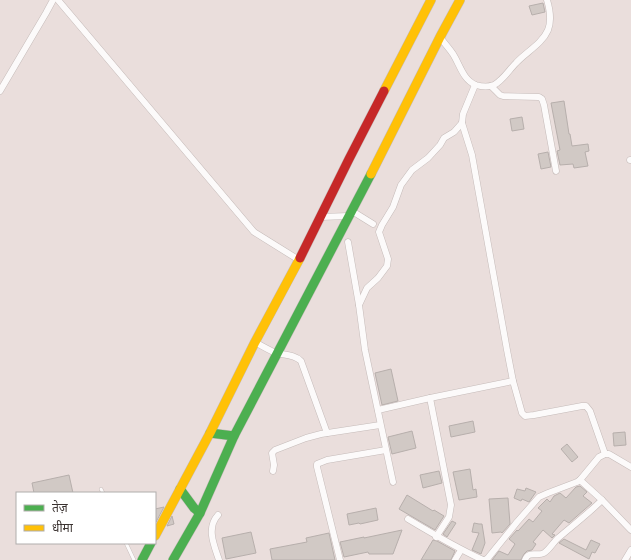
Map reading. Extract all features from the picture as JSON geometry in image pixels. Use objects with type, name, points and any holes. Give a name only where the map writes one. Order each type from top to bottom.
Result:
[{"type":"street","points":[[0,91],[53,0]]},
{"type":"street","points":[[58,0],[254,232],[299,260]]},
{"type":"street","points":[[156,534],[210,433],[255,342],[299,260],[431,0]]},
{"type":"street","points":[[173,560],[200,513],[234,436],[460,0]]},
{"type":"street","points":[[440,37],[453,55],[466,78],[475,85],[491,86],[502,79],[546,34],[550,19],[550,10],[547,0]]},
{"type":"street","points":[[475,85],[462,114],[462,123],[472,155],[513,381],[522,413],[527,416],[587,406],[605,454]]},
{"type":"street","points":[[491,86],[503,96],[539,97],[542,99],[556,171]]},
{"type":"street","points":[[379,232],[393,207],[401,185],[412,170],[428,158],[440,145],[444,138],[454,132],[462,123]]},
{"type":"street","points":[[320,217],[350,214],[373,224],[384,223]]},
{"type":"street","points":[[359,305],[367,288],[378,278],[387,266],[388,259],[379,232],[373,224]]},
{"type":"street","points":[[348,242],[365,350],[393,482]]},
{"type":"street","points":[[255,342],[277,353],[292,356],[301,361],[327,433]]},
{"type":"street","points":[[378,410],[513,381]]},
{"type":"street","points":[[430,398],[451,505],[449,517],[436,537]]},
{"type":"street","points":[[273,471],[274,465],[272,454],[274,450],[306,438],[380,424]]},
{"type":"street","points":[[210,433],[234,436]]},
{"type":"street","points":[[340,560],[316,467],[317,464],[327,460],[386,450]]},
{"type":"street","points":[[408,519],[436,537],[484,560],[488,558],[539,497],[574,484],[580,480],[599,457],[609,454],[631,467]]},
{"type":"street","points":[[580,480],[631,530]]},
{"type":"street","points":[[180,489],[194,508],[200,513]]},
{"type":"street","points":[[525,560],[529,555],[544,553],[557,539],[602,500]]},
{"type":"street","points":[[218,515],[213,522],[211,534],[219,560]]},
{"type":"street","points":[[142,560],[150,544]]},
{"type":"street","points":[[455,560],[461,550]]},
{"type":"street","points":[[625,560],[631,550]]},
{"type":"lane","points":[[126,544],[134,560]]},
{"type":"building","points":[[543,3],[545,12],[532,15],[529,6]]},
{"type":"building","points":[[564,101],[572,146],[588,144],[589,151],[585,152],[588,166],[574,168],[573,164],[560,165],[557,151],[560,150],[551,103]]},
{"type":"building","points":[[522,117],[524,129],[512,131],[510,119]]},
{"type":"building","points":[[548,152],[551,167],[541,169],[538,154]]},
{"type":"building","points":[[391,369],[398,401],[382,405],[375,373]]},
{"type":"building","points":[[473,421],[475,432],[451,437],[449,426]]},
{"type":"building","points":[[412,431],[416,448],[392,454],[388,437]]},
{"type":"building","points":[[625,432],[626,445],[614,446],[613,433]]},
{"type":"building","points":[[567,444],[578,457],[572,462],[561,449]]},
{"type":"building","points":[[470,469],[473,490],[476,489],[477,497],[459,500],[453,472]]},
{"type":"building","points":[[439,471],[442,483],[423,488],[420,475]]},
{"type":"building","points":[[69,475],[73,492],[34,492],[32,483]]},
{"type":"building","points":[[580,486],[587,492],[583,496],[592,503],[569,523],[564,520],[552,534],[555,535],[552,538],[543,530],[533,542],[536,544],[532,550],[527,551],[521,560],[492,560],[499,551],[508,555],[515,544],[509,539],[529,519],[533,522],[542,511],[538,508],[547,499],[550,502],[554,496],[560,493],[566,498],[576,487]]},
{"type":"building","points":[[526,488],[536,492],[529,502],[514,498],[517,489],[525,491]]},
{"type":"building","points":[[407,495],[444,516],[435,530],[399,509]]},
{"type":"building","points":[[508,498],[510,524],[502,533],[492,533],[489,499]]},
{"type":"building","points":[[164,507],[156,522],[156,509]]},
{"type":"building","points":[[376,508],[378,520],[349,525],[347,514]]},
{"type":"building","points":[[172,516],[174,524],[167,526]]},
{"type":"building","points":[[452,521],[456,523],[447,537],[443,534]]},
{"type":"building","points":[[474,523],[482,524],[485,543],[481,554],[472,550],[479,533],[472,532]]},
{"type":"building","points":[[402,530],[393,554],[369,554],[368,552],[344,557],[340,542]]},
{"type":"building","points":[[251,532],[256,553],[226,559],[222,538]]},
{"type":"building","points":[[329,533],[335,560],[272,560],[270,549],[307,542],[306,538]]},
{"type":"building","points":[[564,539],[586,550],[591,540],[600,544],[595,553],[592,552],[589,559],[559,543]]},
{"type":"building","points":[[433,540],[455,551],[451,560],[421,560]]},
{"type":"traffic: fast","points":[[210,433],[234,436],[371,174]]},
{"type":"traffic: fast","points":[[173,560],[200,513],[234,436]]},
{"type":"traffic: fast","points":[[180,489],[194,508],[200,513]]},
{"type":"traffic: fast","points":[[142,560],[150,544]]},
{"type":"traffic: slow","points":[[384,91],[431,0]]},
{"type":"traffic: slow","points":[[371,174],[460,0]]},
{"type":"traffic: slow","points":[[156,534],[300,258]]},
{"type":"traffic: jam","points":[[300,258],[384,91]]}]
